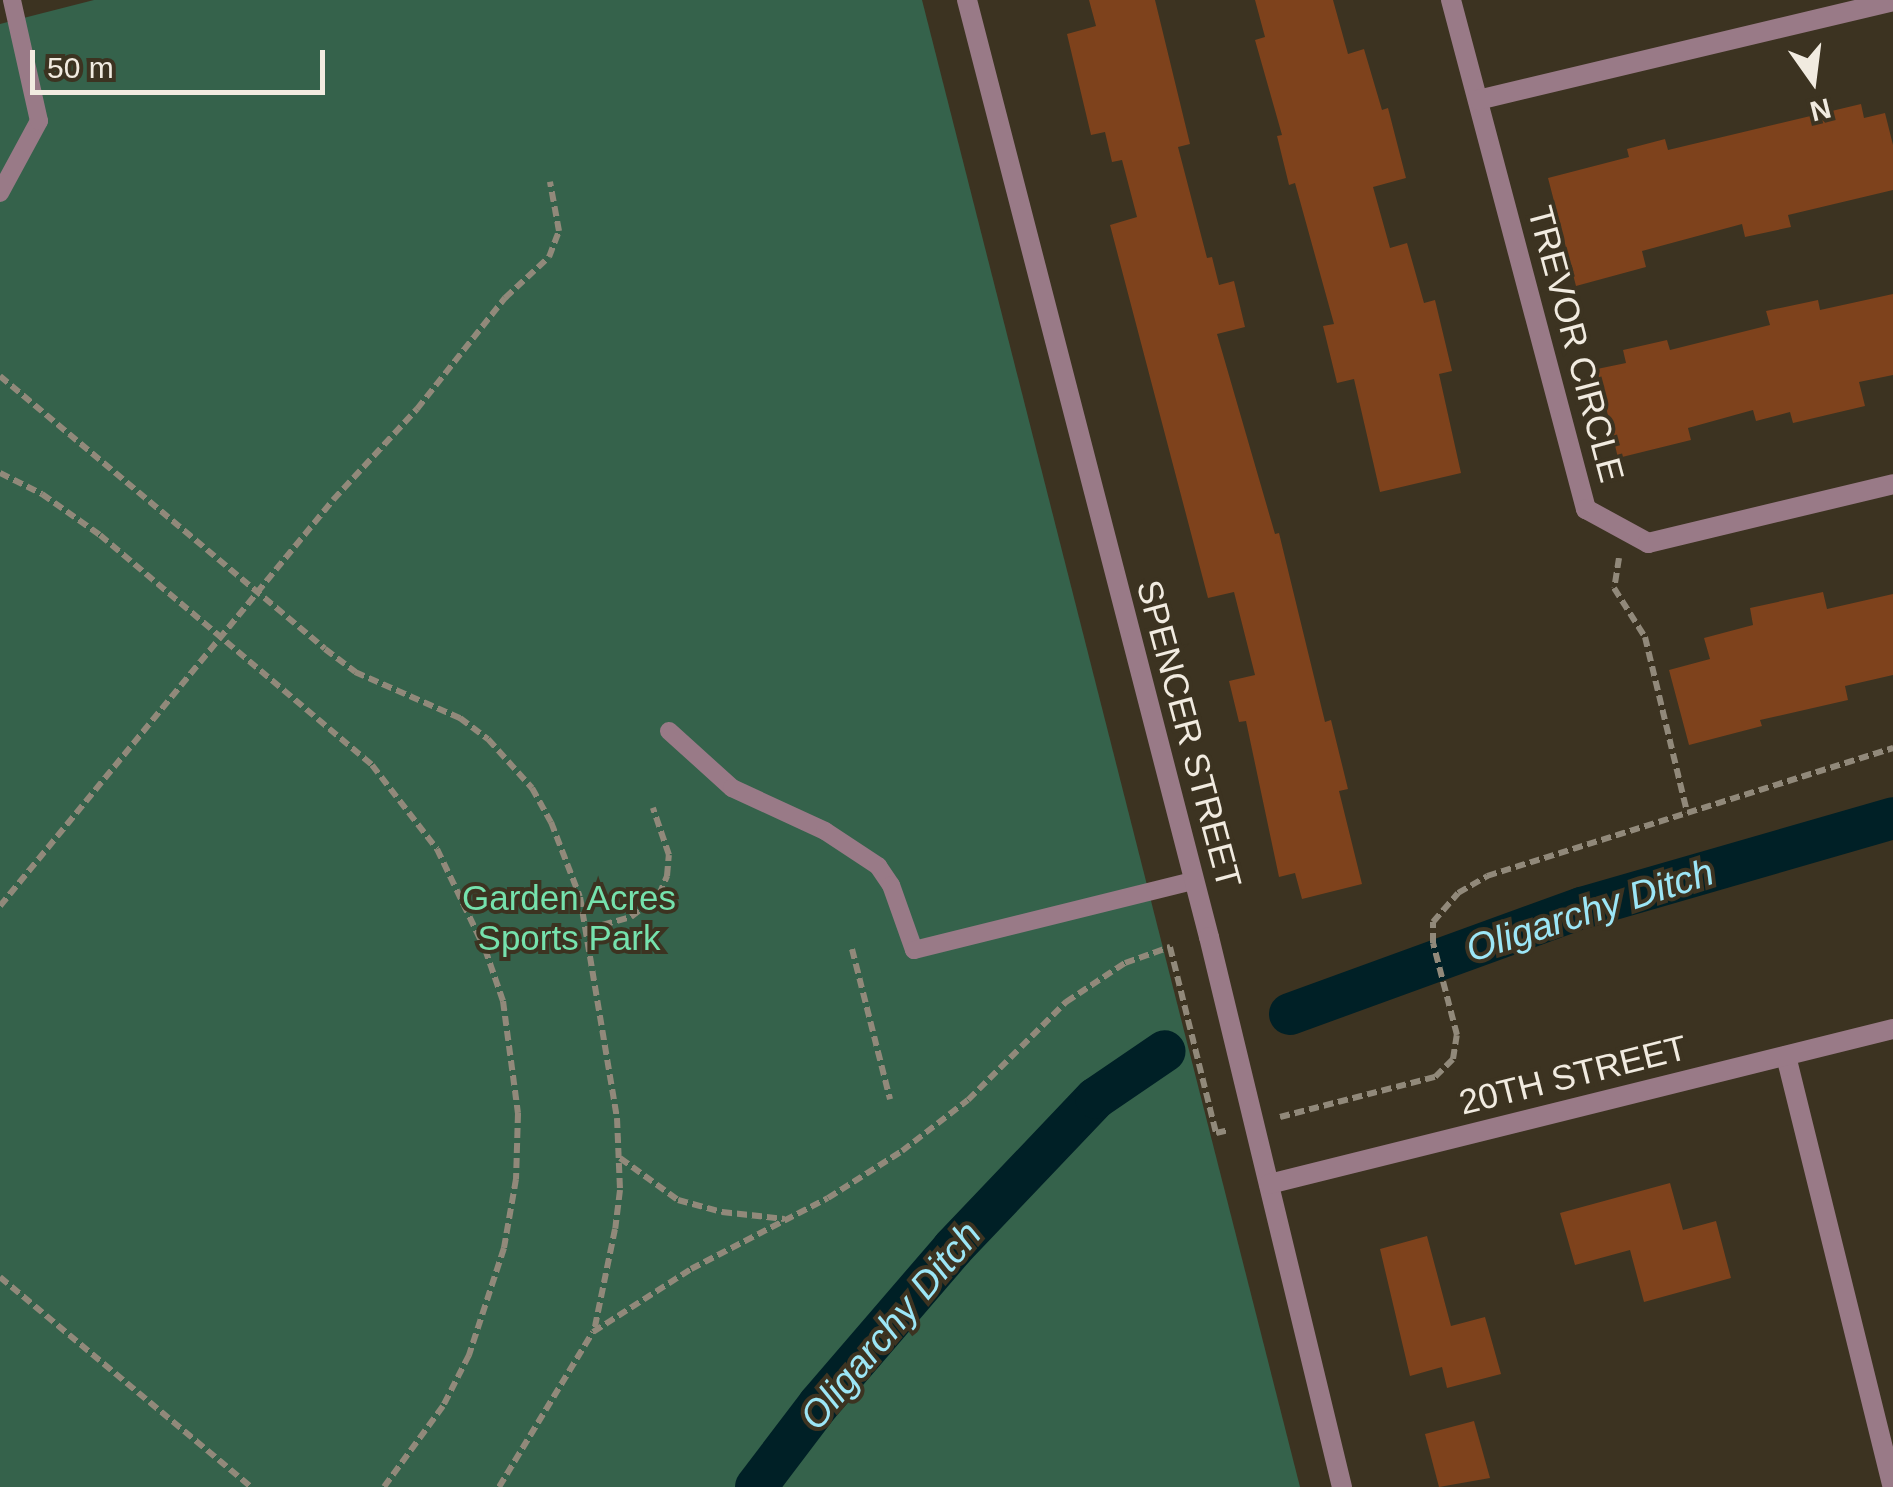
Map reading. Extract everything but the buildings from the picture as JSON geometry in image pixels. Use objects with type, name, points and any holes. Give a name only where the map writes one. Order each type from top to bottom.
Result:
[{"type":"street","name":"SPENCER STREET","points":[[967,0],[1226,1010],[1342,1487]]},
{"type":"street","name":"TREVOR CIRCLE","points":[[1451,0],[1586,509],[1648,543],[1893,484]]},
{"type":"street","points":[[1478,100],[1893,1]]},
{"type":"street","name":"20TH STREET","points":[[1269,1184],[1893,1029]]},
{"type":"street","points":[[1786,1056],[1892,1487]]},
{"type":"lane","points":[[0,193],[39,121],[12,0]]},
{"type":"lane","points":[[669,731],[732,788],[824,831],[878,866],[891,885],[914,950],[1193,880]]},
{"type":"path","points":[[0,906],[333,500],[417,409],[505,298],[548,257],[559,232],[550,182]]},
{"type":"path","points":[[0,376],[355,672],[460,718],[515,766],[552,822],[588,930],[620,1158],[616,1229],[594,1332],[499,1487]]},
{"type":"path","points":[[0,474],[42,494],[100,534],[220,639],[332,727],[403,801],[462,895],[486,949],[510,1037],[518,1112],[516,1179],[489,1303],[443,1406],[384,1487]]},
{"type":"path","points":[[1624,530],[1614,588],[1645,636],[1687,812]]},
{"type":"path","points":[[594,1332],[691,1269],[860,1178],[938,1126],[1066,1002],[1124,962],[1170,947],[1216,1133],[1436,1077],[1453,1060],[1457,1035],[1433,943],[1433,922],[1458,893],[1487,876],[1893,748]]},
{"type":"path","points":[[588,930],[630,917],[659,895],[667,876],[668,855],[653,808]]},
{"type":"path","points":[[852,949],[890,1099]]},
{"type":"path","points":[[620,1158],[678,1200],[722,1212],[786,1219]]},
{"type":"path","points":[[0,1277],[251,1487]]},
{"type":"green space","name":"Garden Acres Sports Park","points":[[94,0],[922,0],[1300,1487],[0,1487],[0,24]]},
{"type":"waterway","name":"Oligarchy Ditch","points":[[1290,1014],[1582,908],[1893,818]]},
{"type":"waterway","name":"Oligarchy Ditch","points":[[756,1487],[819,1404],[953,1248],[1096,1098],[1165,1051]]}]
